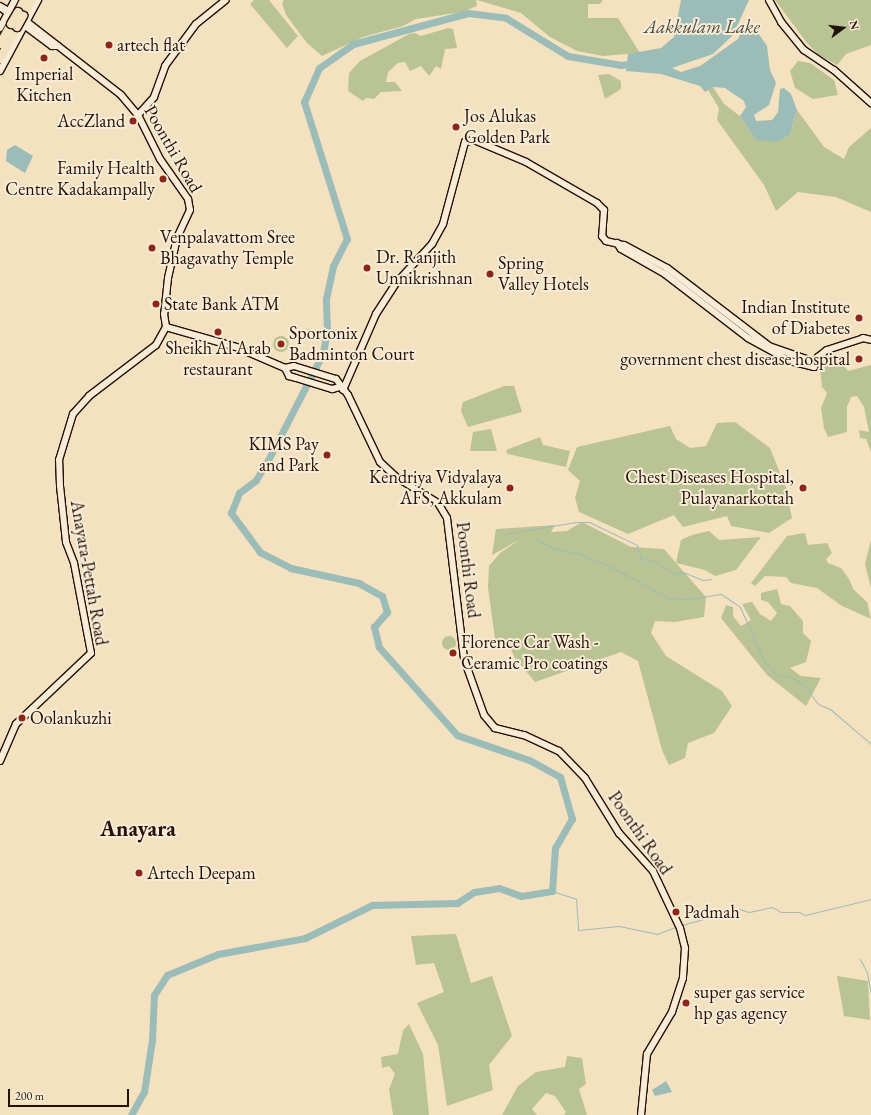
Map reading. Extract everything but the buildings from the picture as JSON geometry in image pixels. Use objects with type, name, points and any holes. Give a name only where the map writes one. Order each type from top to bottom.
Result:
[{"type":"highway","points":[[0,59],[24,0]]},
{"type":"highway","points":[[0,44],[32,0]]},
{"type":"main road","points":[[0,71],[17,19],[15,0]]},
{"type":"main road","points":[[0,28],[17,19],[38,0]]},
{"type":"main road","points":[[138,115],[154,97],[165,66],[196,24],[226,0]]},
{"type":"main road","points":[[769,0],[778,18],[804,50],[834,70],[871,103]]},
{"type":"main road","name":"Poonthi Road","points":[[0,6],[58,46],[121,95],[138,115],[160,159],[188,199],[190,210],[172,257],[164,303],[166,327],[236,347],[285,368],[300,368],[336,380],[342,388],[380,462],[396,477],[438,503],[447,518],[464,659],[484,715],[495,728],[524,735],[559,751],[575,766],[619,833],[653,871],[685,942],[683,978],[672,1012],[647,1054],[641,1115]]},
{"type":"main road","points":[[285,368],[289,376],[327,388],[342,388],[376,314],[397,282],[432,244],[443,224],[465,142],[479,141],[526,162],[597,203],[604,210],[602,236],[606,241],[617,243],[667,268],[769,346],[815,365],[822,353],[840,344],[862,338],[871,340]]},
{"type":"main road","name":"Anayara-Pettah Road","points":[[0,761],[16,724],[91,653],[74,563],[66,542],[60,486],[59,460],[73,414],[89,396],[156,344],[166,327]]},
{"type":"green space","points":[[254,0],[269,0],[298,36],[287,48],[250,4]]},
{"type":"green space","points":[[284,0],[476,0],[477,6],[462,12],[416,19],[403,26],[363,37],[322,56],[307,43],[286,15],[282,3]]},
{"type":"green space","points":[[477,0],[603,0],[600,4],[588,4],[588,18],[618,18],[640,53],[603,56],[577,51],[550,37],[521,13]]},
{"type":"green space","points":[[775,0],[871,0],[871,45],[846,54],[837,65],[819,55],[807,43]]},
{"type":"green space","points":[[448,28],[453,29],[457,48],[445,49],[441,69],[436,66],[429,76],[421,66],[410,71],[405,62],[398,63],[388,72],[386,82],[395,82],[402,91],[381,92],[374,99],[366,98],[363,101],[348,91],[349,73],[360,61],[409,34],[415,33],[421,36]]},
{"type":"green space","points":[[798,61],[810,63],[834,80],[838,95],[813,99],[795,88],[790,71]]},
{"type":"green space","points":[[609,74],[621,81],[621,89],[605,99],[598,75]]},
{"type":"green space","points":[[713,87],[724,104],[740,116],[756,140],[790,134],[797,110],[824,147],[844,159],[849,147],[871,128],[871,212],[836,197],[798,192],[776,211],[764,185],[717,120],[719,108],[708,90]]},
{"type":"green space","name":"Sportonix Badminton Court","points":[[281,336],[287,338],[289,344],[287,350],[281,352],[275,350],[273,344],[275,338]]},
{"type":"green space","points":[[837,356],[848,371],[871,365],[871,452],[866,439],[860,438],[859,430],[869,432],[864,407],[857,396],[851,397],[847,407],[847,432],[828,437],[824,428],[821,408],[827,393],[822,387],[820,368],[828,358]]},
{"type":"green space","points":[[504,386],[514,386],[522,412],[468,427],[461,411],[463,402]]},
{"type":"green space","points":[[735,422],[770,448],[786,488],[792,518],[769,533],[731,526],[727,516],[683,527],[674,515],[628,534],[579,512],[575,498],[580,481],[568,470],[577,447],[670,426],[676,439],[690,448],[706,446],[717,423]]},
{"type":"green space","points":[[491,429],[497,451],[470,451],[473,432]]},
{"type":"green space","points":[[540,437],[543,445],[570,451],[566,467],[508,454],[506,450]]},
{"type":"green space","points":[[582,522],[631,547],[664,549],[706,597],[704,617],[675,622],[655,621],[651,633],[666,656],[722,691],[732,706],[714,733],[688,743],[685,758],[669,765],[662,750],[638,661],[621,652],[535,682],[515,658],[507,641],[495,639],[488,587],[489,566],[500,553],[519,540],[492,555],[496,529],[555,525],[551,532],[567,531]]},
{"type":"green space","points":[[709,531],[719,540],[761,537],[736,570],[715,576],[705,570],[676,563],[681,540],[692,535]]},
{"type":"green space","points":[[805,533],[808,545],[827,543],[832,553],[826,559],[828,563],[841,568],[849,579],[854,590],[867,602],[871,619],[842,606],[817,588],[791,583],[786,577],[765,576],[755,586],[751,583],[787,536]]},
{"type":"green space","points":[[871,540],[871,588],[865,564]]},
{"type":"green space","points":[[777,589],[781,604],[790,606],[803,621],[803,633],[811,641],[806,662],[790,668],[801,676],[821,678],[806,706],[767,675],[721,618],[726,605],[733,607],[733,616],[741,626],[751,620],[742,604],[752,602],[760,614],[771,621],[777,613],[768,602],[761,600],[761,593]]},
{"type":"green space","points":[[446,636],[452,636],[456,640],[456,646],[452,650],[446,650],[442,646],[442,640]]},
{"type":"green space","points":[[456,934],[471,983],[492,976],[512,1036],[489,1065],[493,1090],[447,1106],[438,1045],[417,1003],[444,992],[434,963],[416,965],[411,936]]},
{"type":"green space","points":[[837,976],[868,981],[870,1020],[844,1016]]},
{"type":"green space","points":[[409,1024],[423,1054],[429,1115],[393,1115],[389,1089],[395,1074],[389,1066],[382,1068],[381,1057],[398,1054],[403,1030]]},
{"type":"green space","points":[[567,1056],[582,1058],[586,1084],[579,1089],[587,1115],[564,1115],[566,1112],[555,1096],[546,1093],[532,1109],[537,1115],[502,1115],[518,1086],[536,1072],[565,1067]]},
{"type":"water","name":"Aakkulam Lake","points":[[681,0],[749,0],[733,35],[713,54],[672,68],[681,72],[700,66],[738,39],[744,26],[748,24],[754,27],[767,46],[770,70],[776,83],[769,105],[754,115],[756,121],[772,120],[778,112],[780,89],[784,88],[791,94],[797,110],[790,134],[777,142],[756,140],[740,116],[746,107],[744,101],[725,88],[713,87],[705,92],[700,86],[661,74],[626,71],[628,54],[661,48],[674,37]]},
{"type":"water","points":[[15,145],[33,156],[25,173],[6,161],[7,150]]},
{"type":"water","points":[[666,1081],[672,1092],[655,1096],[652,1090]]},
{"type":"waterway","points":[[131,1115],[144,1092],[152,1040],[154,995],[167,975],[218,954],[305,938],[372,905],[457,903],[474,892],[499,888],[521,896],[552,891],[555,848],[572,819],[560,777],[529,760],[457,735],[379,647],[374,627],[387,612],[382,596],[359,583],[291,568],[260,552],[231,513],[239,493],[256,480],[267,462],[323,353],[327,330],[326,299],[333,266],[347,239],[304,102],[319,68],[353,44],[468,13],[506,18],[568,56],[621,65],[636,63]]},
{"type":"waterway","points":[[505,534],[576,522],[589,522],[637,545],[641,559],[652,560],[675,574],[683,572],[703,580],[711,579]]},
{"type":"waterway","points":[[535,538],[552,548],[580,554],[615,569],[669,598],[689,599],[721,594],[740,607],[764,661],[777,675],[789,676],[803,684],[818,704],[830,709],[871,744]]},
{"type":"waterway","points":[[552,891],[576,899],[578,930],[619,926],[657,934],[675,927]]},
{"type":"waterway","points":[[682,925],[739,909],[749,912],[772,907],[781,912],[799,912],[805,915],[871,899]]},
{"type":"waterway","points":[[860,959],[867,973],[871,994]]},
{"type":"place","name":"artech flat","points":[[109,45]]},
{"type":"place","name":"Imperial Kitchen","points":[[44,58]]},
{"type":"place","name":"AccZland","points":[[133,121]]},
{"type":"place","name":"Jos Alukas Golden Park","points":[[456,127]]},
{"type":"place","name":"Family Health Centre Kadakampally","points":[[163,179]]},
{"type":"place","name":"Venpalavattom Sree Bhagavathy Temple","points":[[152,248]]},
{"type":"place","name":"Dr. Ranjith Unnikrishnan","points":[[367,268]]},
{"type":"place","name":"Spring Valley Hotels","points":[[490,274]]},
{"type":"place","name":"State Bank ATM","points":[[156,304]]},
{"type":"place","name":"Indian Institute of Diabetes","points":[[859,318]]},
{"type":"place","name":"Sheikh Al Arab restaurant","points":[[218,332]]},
{"type":"place","name":"Sportonix Badminton Court","points":[[281,344]]},
{"type":"place","name":"government chest disease hospital","points":[[859,359]]},
{"type":"place","name":"KIMS Pay and Park","points":[[327,455]]},
{"type":"place","name":"Kendriya Vidyalaya AFS, Akkulam","points":[[510,488]]},
{"type":"place","name":"Chest Diseases Hospital, Pulayanarkottah","points":[[803,488]]},
{"type":"place","name":"Florence Car Wash - Ceramic Pro coatings","points":[[453,653]]},
{"type":"place","name":"Oolankuzhi","points":[[22,718]]},
{"type":"place","name":"Artech Deepam","points":[[139,873]]},
{"type":"place","name":"Padmah","points":[[676,912]]},
{"type":"place","name":"super gas service hp gas agency","points":[[686,1003]]},
{"type":"district","name":"Anayara","points":[[138,829]]}]
